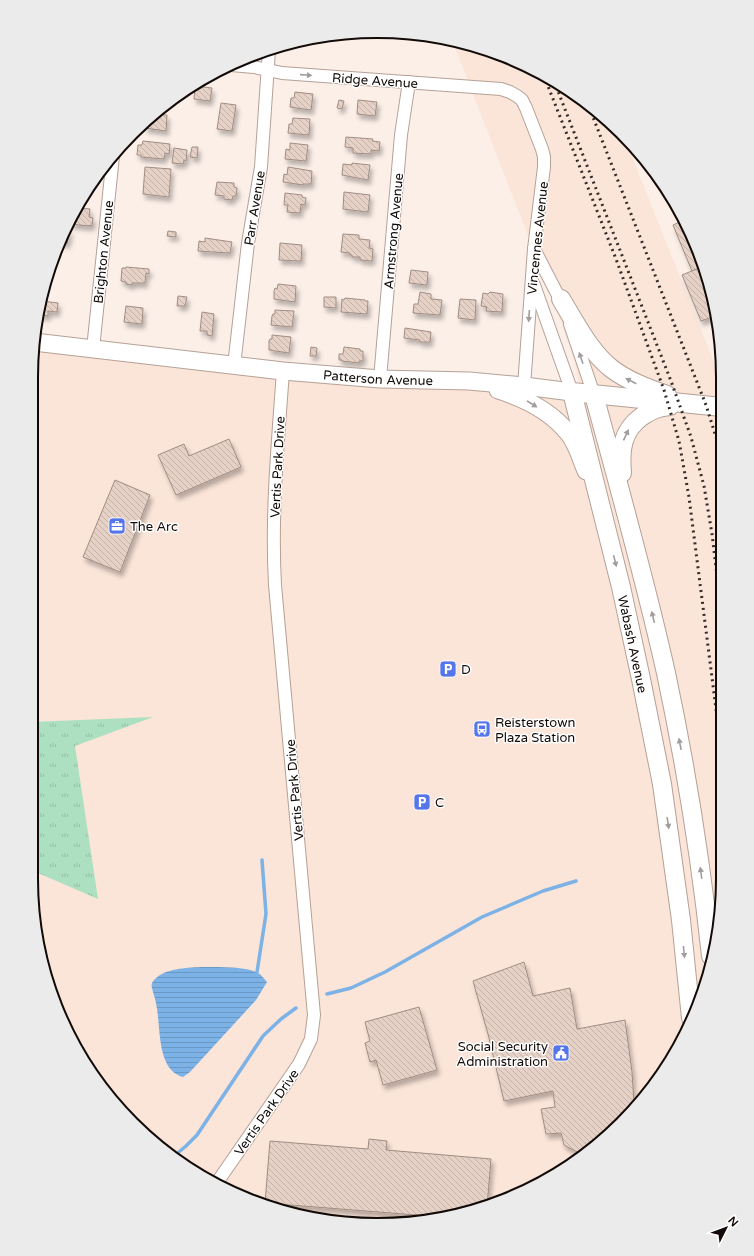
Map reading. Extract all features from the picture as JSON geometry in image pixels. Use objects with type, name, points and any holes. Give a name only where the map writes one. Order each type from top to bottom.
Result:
[{"type":"main road","points":[[561,299],[599,357],[611,368],[628,379],[647,388],[694,404]]},
{"type":"main road","name":"Patterson Avenue","points":[[40,343],[283,371],[380,379],[469,381],[716,406]]},
{"type":"main road","points":[[469,381],[500,390],[525,400],[550,416],[569,434],[579,454],[605,523]]},
{"type":"main road","name":"Wabash Avenue","points":[[572,392],[621,587],[662,784],[681,920],[690,1009]]},
{"type":"main road","name":"Wabash Avenue","points":[[594,395],[645,584],[662,658],[687,777],[709,943]]},
{"type":"main road","points":[[626,515],[620,455],[623,441],[628,429],[635,421],[650,410],[661,406],[694,404]]},
{"type":"street","name":"Parr Avenue","points":[[234,366],[248,243],[261,167],[269,56]]},
{"type":"street","name":"Ridge Avenue","points":[[242,66],[282,73],[501,89],[517,96]]},
{"type":"street","name":"Armstrong Avenue","points":[[380,379],[401,135],[409,82]]},
{"type":"street","name":"Vincennes Avenue","points":[[517,96],[522,100],[526,108],[544,157],[534,249],[524,386]]},
{"type":"street","name":"Brighton Avenue","points":[[93,348],[112,166]]},
{"type":"street","name":"Wabash Avenue","points":[[534,249],[561,299],[594,395]]},
{"type":"street","name":"Wabash Avenue","points":[[532,280],[572,392]]},
{"type":"street","name":"Vertis Park Drive","points":[[219,1179],[299,1064],[311,1038],[314,1015],[274,564],[275,495],[283,371]]},
{"type":"shaded area","points":[[455,48],[486,56],[507,64],[546,83],[565,95],[601,122],[630,150],[715,366],[716,879],[713,923],[698,988],[681,1029],[671,1048],[659,1067],[632,1103],[601,1134],[583,1148],[546,1173],[527,1183],[486,1200],[465,1206],[421,1215],[399,1217],[377,1218],[333,1215],[268,1200],[207,1173],[153,1134],[122,1103],[95,1067],[83,1048],[64,1009],[50,967],[41,923],[38,879],[38,377],[40,341],[581,393],[574,360],[556,308]]},
{"type":"green space","points":[[153,717],[75,746],[98,899],[38,873],[38,722]]},
{"type":"water","points":[[231,967],[246,969],[259,974],[267,982],[256,1000],[190,1072],[183,1077],[172,1071],[164,1057],[152,985],[153,981],[164,973],[182,968]]},
{"type":"building","points":[[202,87],[212,88],[210,101],[194,99],[195,91]]},
{"type":"building","points":[[295,92],[313,94],[311,110],[290,107],[291,98],[294,98]]},
{"type":"building","points":[[339,100],[344,101],[342,109],[337,108]]},
{"type":"building","points":[[358,100],[377,102],[375,116],[357,114]]},
{"type":"building","points":[[221,103],[236,105],[232,131],[217,129]]},
{"type":"building","points":[[162,115],[167,115],[166,131],[146,128]]},
{"type":"building","points":[[293,118],[310,119],[309,135],[288,133],[289,124],[292,124]]},
{"type":"building","points":[[346,137],[373,139],[372,141],[380,142],[379,151],[371,150],[371,154],[353,153],[353,148],[345,147]]},
{"type":"building","points":[[143,141],[170,144],[169,154],[165,153],[164,159],[141,157],[141,155],[137,155],[138,145],[142,145]]},
{"type":"building","points":[[290,143],[308,145],[306,161],[285,159],[286,149],[290,150]]},
{"type":"building","points":[[192,147],[198,147],[197,158],[190,157]]},
{"type":"building","points":[[174,148],[187,150],[186,161],[184,160],[183,164],[172,163]]},
{"type":"building","points":[[352,163],[370,165],[368,180],[342,175],[343,164],[352,165]]},
{"type":"building","points":[[145,167],[171,169],[169,197],[143,194]]},
{"type":"building","points":[[288,167],[312,171],[311,184],[303,185],[283,182],[284,174],[287,175]]},
{"type":"building","points":[[217,182],[234,183],[234,187],[237,188],[236,196],[233,196],[232,200],[224,199],[224,196],[215,195]]},
{"type":"building","points":[[344,192],[370,195],[368,212],[343,209]]},
{"type":"building","points":[[285,193],[302,195],[302,197],[306,198],[305,205],[301,204],[300,213],[287,212],[288,205],[284,205]]},
{"type":"building","points":[[82,208],[90,209],[89,217],[93,218],[92,226],[74,224]]},
{"type":"building","points":[[679,222],[698,269],[692,271],[673,225]]},
{"type":"building","points":[[168,231],[176,232],[176,237],[167,236]]},
{"type":"building","points":[[343,234],[359,235],[359,239],[370,240],[369,248],[373,249],[372,261],[360,260],[360,257],[352,257],[350,253],[341,252]]},
{"type":"building","points":[[205,238],[232,242],[230,253],[198,251],[199,241],[205,242]]},
{"type":"building","points":[[280,243],[302,245],[301,261],[279,260]]},
{"type":"building","points":[[122,268],[149,269],[149,274],[146,273],[145,283],[132,283],[132,285],[121,281]]},
{"type":"building","points":[[698,268],[710,318],[701,321],[682,275]]},
{"type":"building","points":[[411,270],[428,272],[427,285],[409,283]]},
{"type":"building","points":[[278,284],[296,286],[295,302],[274,299],[274,291],[275,288],[277,289]]},
{"type":"building","points":[[420,292],[431,294],[431,299],[442,300],[440,315],[413,313],[414,304],[418,304]]},
{"type":"building","points":[[490,292],[503,294],[502,312],[486,311],[487,307],[481,306],[483,293],[488,294]]},
{"type":"building","points":[[178,296],[187,297],[185,306],[177,306]]},
{"type":"building","points":[[324,297],[336,297],[336,308],[324,307]]},
{"type":"building","points":[[345,298],[368,301],[367,314],[341,312],[342,299],[344,300]]},
{"type":"building","points":[[460,299],[476,300],[475,320],[458,318]]},
{"type":"building","points":[[47,302],[58,303],[57,312],[48,311],[48,316],[44,316]]},
{"type":"building","points":[[126,306],[143,308],[142,324],[124,322]]},
{"type":"building","points":[[275,310],[294,311],[292,327],[271,325],[272,316],[275,314]]},
{"type":"building","points":[[202,312],[214,314],[212,336],[207,335],[207,331],[200,331]]},
{"type":"building","points":[[405,328],[431,332],[430,342],[420,342],[420,340],[404,338]]},
{"type":"building","points":[[272,335],[291,337],[289,353],[269,350],[269,341],[272,339]]},
{"type":"building","points":[[311,347],[317,348],[316,356],[310,356]]},
{"type":"building","points":[[344,347],[360,349],[360,351],[363,351],[363,361],[359,361],[359,363],[339,360],[339,354],[343,354]]},
{"type":"building","name":"The Arc","points":[[229,439],[241,467],[176,495],[158,455],[184,444],[189,456]]},
{"type":"building","name":"The Arc","points":[[115,480],[150,495],[120,572],[83,557]]},
{"type":"building","name":"Social Security Administration","points":[[524,962],[533,996],[570,988],[577,1029],[625,1020],[632,1072],[634,1101],[601,1134],[577,1152],[564,1145],[561,1133],[546,1134],[541,1109],[555,1107],[553,1091],[504,1101],[488,1034],[473,981]]},
{"type":"building","name":"Social Security Administration","points":[[419,1007],[437,1070],[383,1085],[376,1060],[370,1062],[365,1043],[370,1041],[365,1022]]},
{"type":"building","points":[[369,1139],[387,1141],[386,1150],[491,1159],[488,1199],[465,1206],[419,1215],[284,1204],[265,1199],[270,1141],[368,1149]]},
{"type":"waterway","points":[[257,972],[266,914],[262,860]]},
{"type":"waterway","points":[[327,994],[351,988],[385,972],[482,917],[543,891],[576,881]]},
{"type":"waterway","points":[[178,1153],[197,1135],[263,1036],[281,1019],[296,1008]]},
{"type":"railway","points":[[547,84],[616,259],[664,390],[679,441],[689,497],[716,709]]},
{"type":"railway","points":[[558,90],[671,381],[691,437],[704,486],[716,567]]},
{"type":"railway","points":[[592,115],[706,405],[716,437]]},
{"type":"place","name":"The Arc","points":[[117,526]]},
{"type":"place","name":"D","points":[[448,669]]},
{"type":"place","name":"Reisterstown Plaza Station","points":[[482,729]]},
{"type":"place","name":"C","points":[[422,802]]},
{"type":"place","name":"Social Security Administration","points":[[561,1053]]}]
